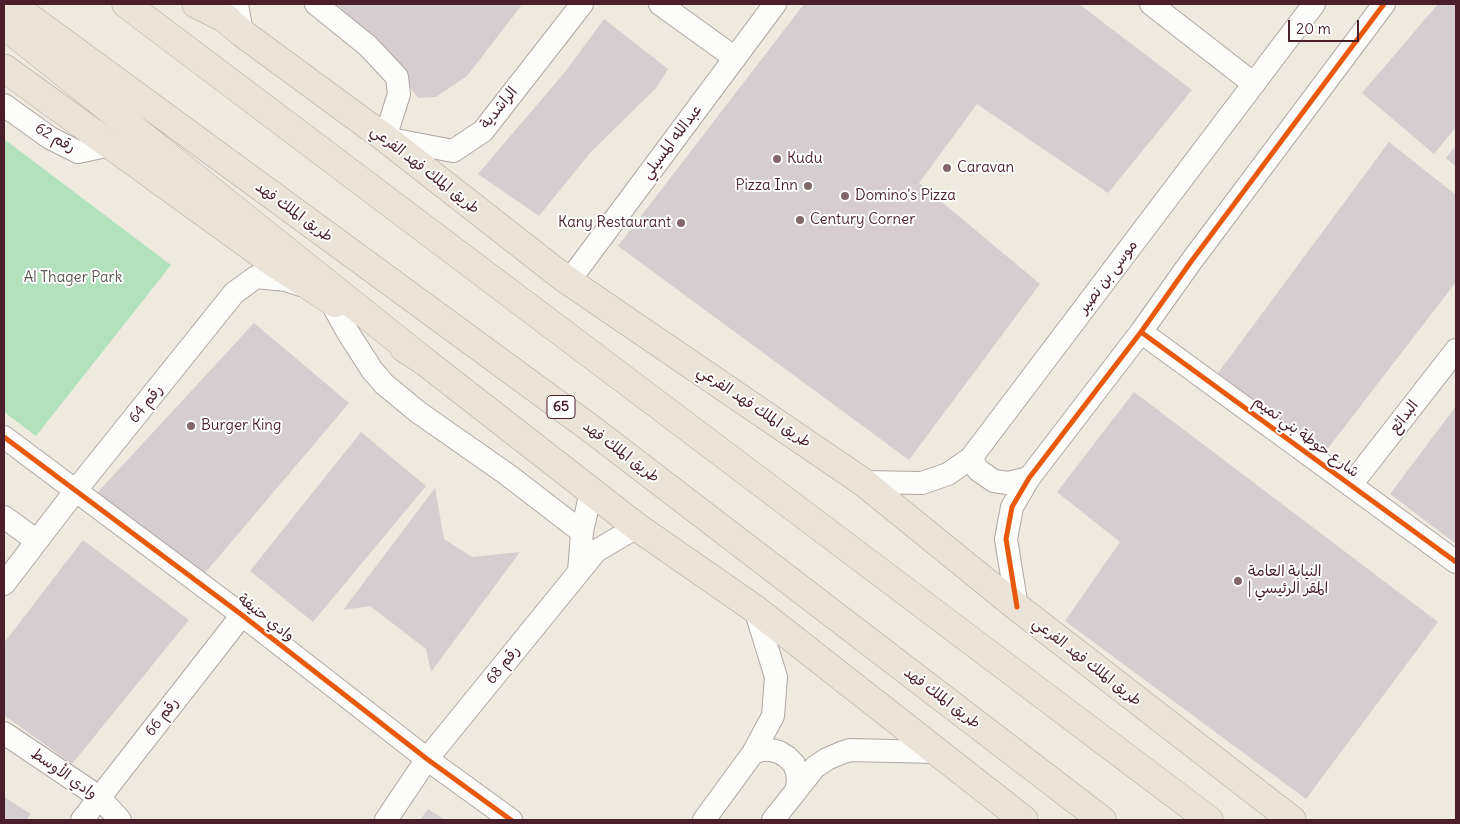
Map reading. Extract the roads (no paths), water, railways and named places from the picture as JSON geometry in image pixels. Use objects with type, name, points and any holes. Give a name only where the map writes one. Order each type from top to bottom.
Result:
[{"type":"main road","name":"طريق الملك فهد","points":[[11,4],[590,428],[1102,820]]},
{"type":"main road","points":[[126,4],[1209,820]]},
{"type":"main road","name":"طريق الملك فهد الفرعي","points":[[196,4],[229,15],[569,281],[863,482],[1016,606],[1292,820]]},
{"type":"main road","points":[[4,25],[424,361],[637,527],[754,609],[936,752],[1013,816]]},
{"type":"main road","points":[[4,68],[268,259],[424,361]]},
{"type":"street","points":[[316,4],[368,46],[398,77],[399,94],[385,138]]},
{"type":"street","name":"الراشدية","points":[[385,138],[453,151],[482,131],[582,4]]},
{"type":"street","points":[[660,4],[735,58]]},
{"type":"street","name":"عبدالله المسيلي","points":[[569,281],[775,4]]},
{"type":"street","points":[[1151,4],[1254,84]]},
{"type":"street","name":"موسى بن نصير","points":[[863,482],[922,483],[948,474],[971,458],[1314,4]]},
{"type":"street","points":[[1016,606],[1006,540],[1012,506],[1029,478],[1384,4]]},
{"type":"street","name":"رقم 62","points":[[4,105],[50,138],[78,152],[111,145]]},
{"type":"street","name":"رقم 64","points":[[4,584],[76,490],[234,293],[256,276],[286,280],[322,295]]},
{"type":"street","points":[[322,295],[384,384],[418,412],[508,475],[582,532]]},
{"type":"street","name":"شارع حوطة بني تميم","points":[[1140,332],[1456,562]]},
{"type":"street","name":"البدائع","points":[[1351,485],[1456,350]]},
{"type":"street","name":"وادي حنيفة","points":[[4,437],[511,820]]},
{"type":"street","points":[[971,458],[978,470],[994,481],[1008,483],[1029,478]]},
{"type":"street","points":[[579,572],[582,532],[590,491]]},
{"type":"street","points":[[4,517],[37,541]]},
{"type":"street","name":"رقم 68","points":[[386,820],[428,758],[596,550],[637,527]]},
{"type":"street","points":[[704,820],[753,753],[773,716],[776,677],[754,609]]},
{"type":"street","name":"رقم 66","points":[[82,820],[242,615]]},
{"type":"street","name":"وادي الأوسط","points":[[4,734],[99,797],[120,820]]},
{"type":"street","points":[[753,753],[761,750],[771,750],[780,752],[788,757],[794,764],[797,772],[798,782],[796,791]]},
{"type":"street","points":[[772,820],[815,767],[827,759],[850,750],[936,752]]},
{"type":"place","name":"Kudu","points":[[777,159]]},
{"type":"place","name":"Caravan","points":[[947,168]]},
{"type":"place","name":"Pizza Inn","points":[[808,186]]},
{"type":"place","name":"Domino's Pizza","points":[[845,196]]},
{"type":"place","name":"Century Corner","points":[[800,220]]},
{"type":"place","name":"Kany Restaurant","points":[[681,223]]},
{"type":"place","name":"Burger King","points":[[191,426]]},
{"type":"place","name":"النيابة العامة | المقر الرئيسي","points":[[1238,581]]},
{"type":"park label","name":"Al Thager Park","points":[[73,278]]}]
